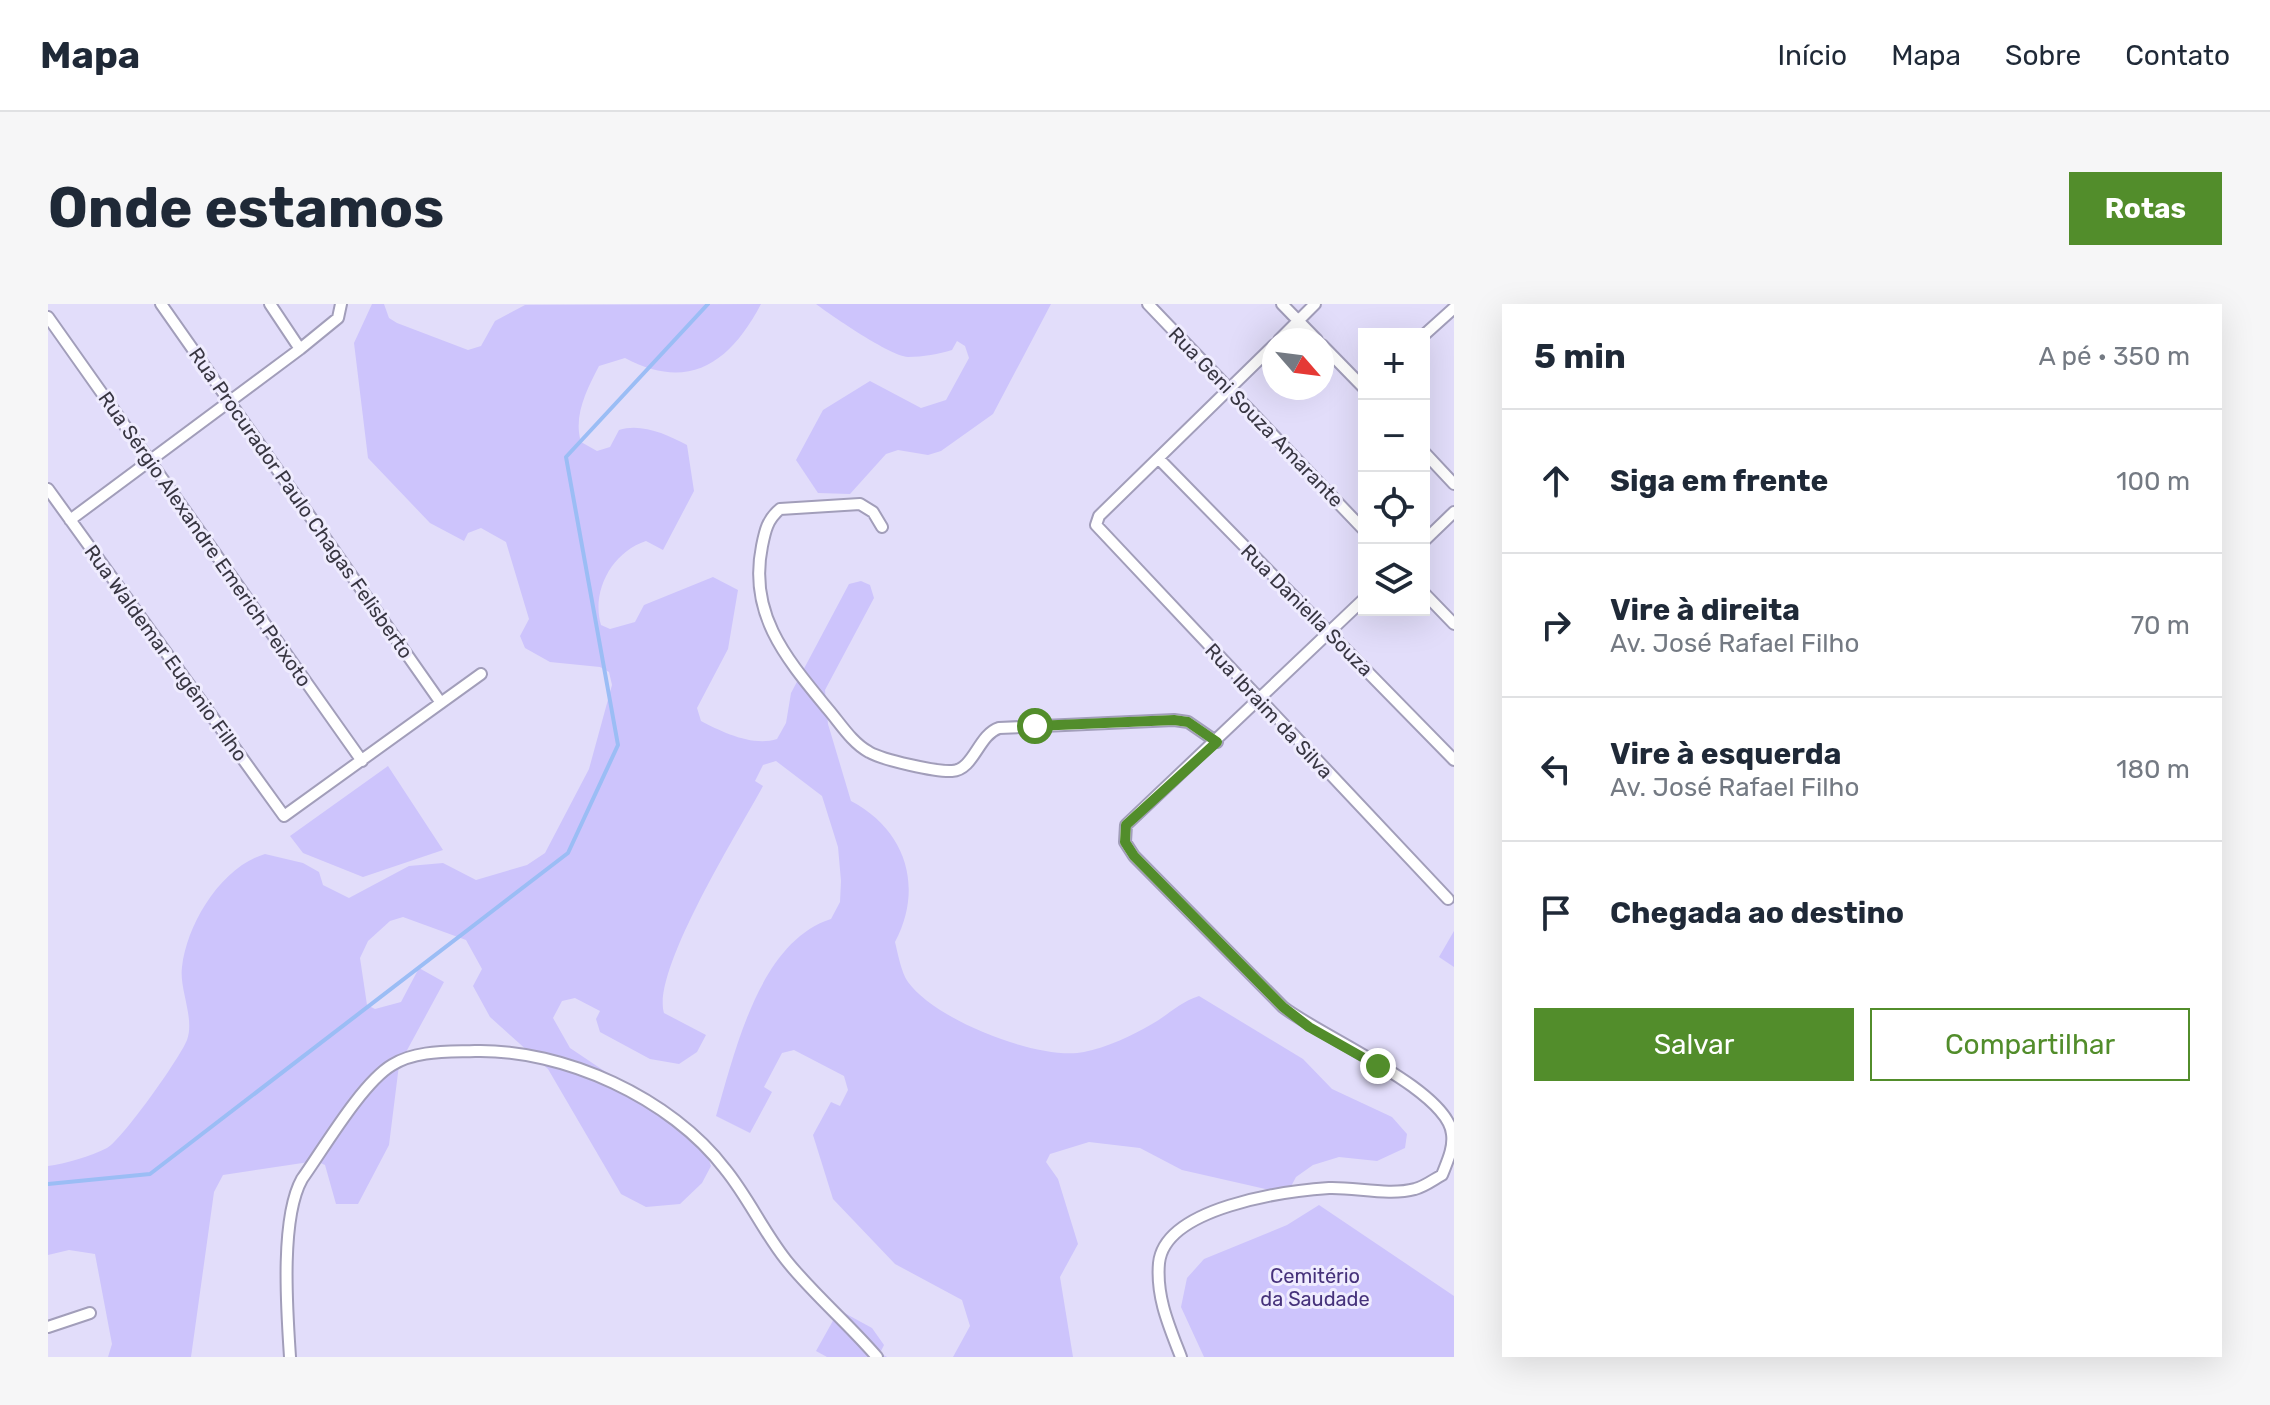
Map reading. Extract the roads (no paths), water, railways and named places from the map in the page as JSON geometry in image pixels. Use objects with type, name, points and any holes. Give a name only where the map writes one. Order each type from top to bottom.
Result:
[{"type":"street","name":"Rua Procurador Paulo Chagas Felisberto","points":[[161,304],[441,703]]},
{"type":"street","points":[[270,304],[300,349]]},
{"type":"street","points":[[70,520],[148,459],[300,349],[338,318],[341,304]]},
{"type":"street","name":"Rua Geni Souza Amarante","points":[[1148,304],[1358,524]]},
{"type":"street","points":[[1282,304],[1305,328]]},
{"type":"street","points":[[1291,328],[1315,304]]},
{"type":"street","points":[[1430,330],[1454,308]]},
{"type":"street","name":"Rua Sérgio Alexandre Emerich Peixoto","points":[[48,317],[362,761]]},
{"type":"street","points":[[1160,460],[1262,357]]},
{"type":"street","points":[[1334,357],[1358,382]]},
{"type":"street","points":[[1430,458],[1454,484]]},
{"type":"street","name":"Rua Ibraim da Silva","points":[[1160,460],[1096,520],[1097,529],[1448,899]]},
{"type":"street","name":"Rua Daniella Souza","points":[[1160,460],[1454,760]]},
{"type":"street","name":"Rua Waldemar Eugênio Filho","points":[[48,489],[284,816],[362,761]]},
{"type":"street","points":[[882,527],[873,512],[860,504],[780,509],[766,525],[757,583],[765,617],[785,651],[855,741],[872,754],[949,771],[966,765],[982,738],[999,728],[1174,720],[1188,722],[1217,742]]},
{"type":"street","points":[[1430,535],[1454,512]]},
{"type":"street","points":[[1430,599],[1454,624]]},
{"type":"street","points":[[1181,1357],[1160,1304],[1159,1259],[1171,1239],[1190,1219],[1239,1203],[1327,1188],[1414,1190],[1442,1175],[1450,1155],[1453,1132],[1437,1103],[1408,1081],[1309,1027],[1283,1007],[1134,856],[1125,842],[1126,825],[1217,742],[1358,605]]},
{"type":"street","points":[[362,761],[481,674]]},
{"type":"street","points":[[290,1357],[287,1305],[292,1195],[373,1079],[393,1064],[413,1056],[441,1052],[514,1052],[587,1071],[627,1089],[704,1146],[723,1166],[785,1260],[877,1357]]},
{"type":"street","points":[[48,1327],[90,1313]]},
{"type":"waterway","points":[[48,1184],[150,1174],[568,853],[618,745],[566,457],[708,304]]},
{"type":"park label","name":"Cemitério da Saudade","points":[[1315,1288]]}]
